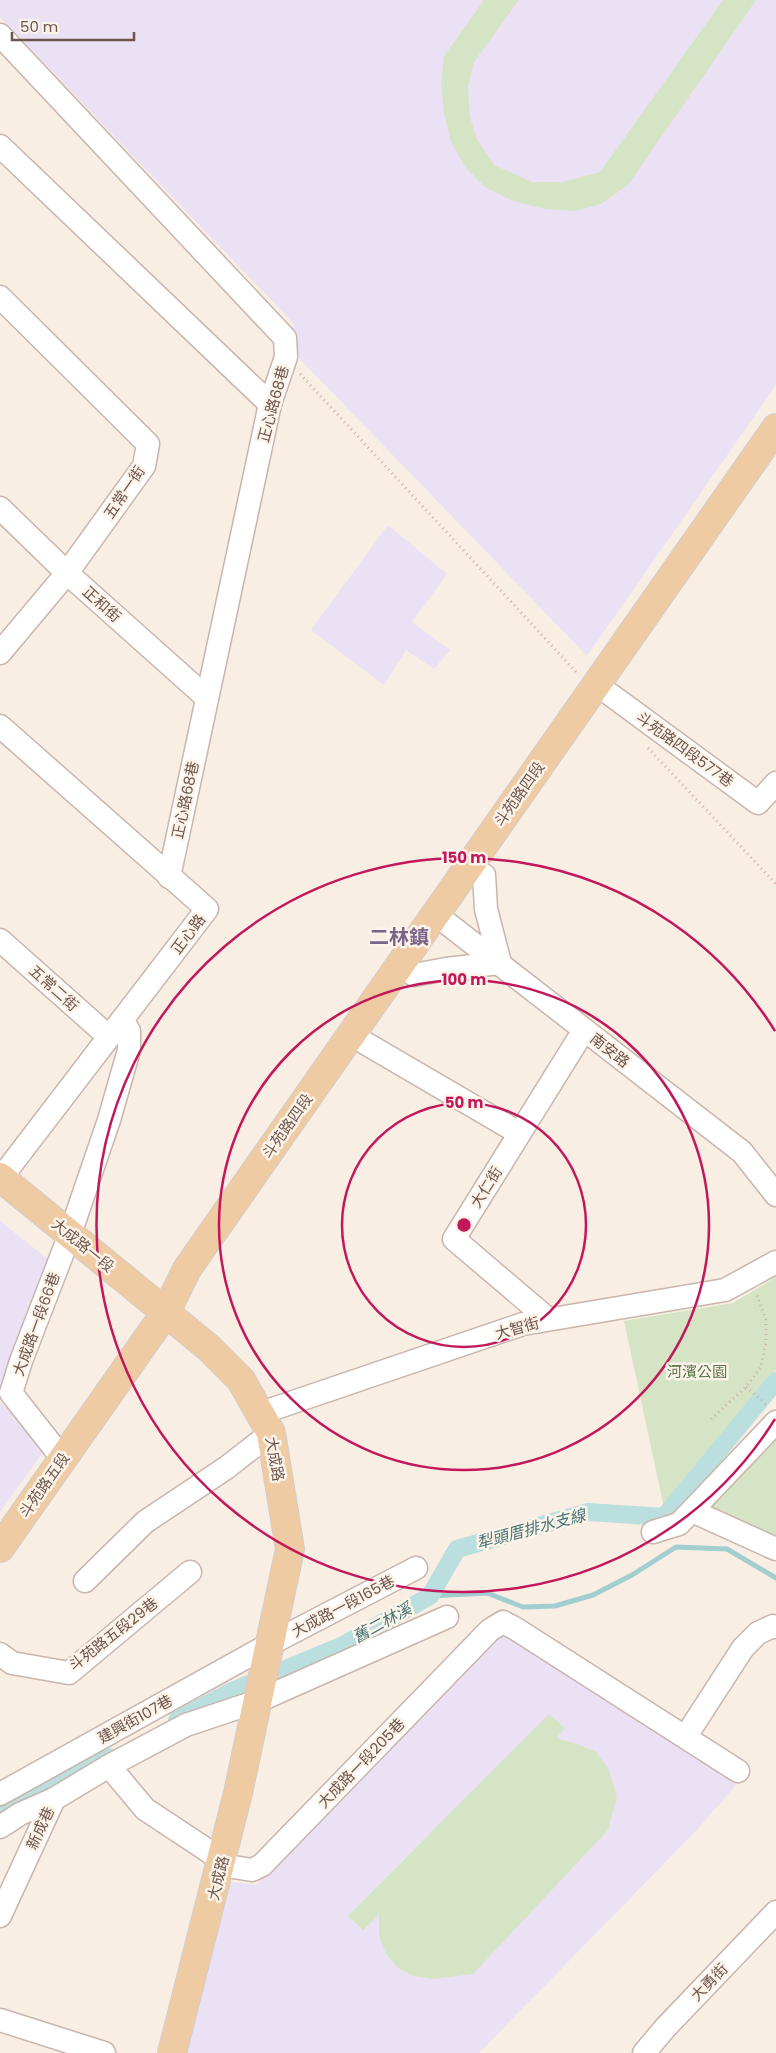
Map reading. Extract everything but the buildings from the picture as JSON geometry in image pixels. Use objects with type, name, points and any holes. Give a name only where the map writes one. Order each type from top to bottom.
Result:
[{"type":"main road","name":"斗苑路四段","points":[[166,1312],[199,1281],[414,975],[443,919],[484,876],[602,692],[776,428]]},
{"type":"main road","name":"斗苑路四段","points":[[66,1452],[166,1312],[187,1269],[443,919],[602,692],[776,460]]},
{"type":"main road","name":"大成路一段","points":[[0,1177],[166,1312]]},
{"type":"main road","name":"大成路","points":[[166,1312],[209,1348],[240,1380],[266,1423],[290,1549],[222,1862],[172,2053]]},
{"type":"main road","name":"斗苑路五段","points":[[0,1548],[66,1452]]},
{"type":"street","name":"正心路68巷","points":[[0,35],[285,338],[286,357],[270,404],[169,877]]},
{"type":"street","points":[[0,146],[270,404]]},
{"type":"street","name":"五常一街","points":[[0,297],[148,444],[144,466],[67,573],[0,653]]},
{"type":"street","name":"正和街","points":[[0,508],[67,573],[207,698]]},
{"type":"street","name":"斗苑路四段577巷","points":[[602,692],[758,803],[776,783]]},
{"type":"street","name":"正心路","points":[[0,726],[207,909],[0,1177]]},
{"type":"street","points":[[414,975],[446,969],[500,963],[486,909],[484,876]]},
{"type":"street","name":"南安路","points":[[443,919],[742,1152],[776,1195]]},
{"type":"street","name":"五常二街","points":[[0,940],[115,1028]]},
{"type":"street","points":[[70,1234],[109,1120],[129,1050],[129,1031],[115,1028]]},
{"type":"street","name":"大仁街","points":[[548,1319],[454,1239],[584,1030]]},
{"type":"street","points":[[365,1043],[519,1133]]},
{"type":"street","name":"大成路一段66巷","points":[[66,1452],[11,1394],[21,1361],[70,1234]]},
{"type":"street","name":"大智街","points":[[85,1581],[145,1522],[226,1468],[266,1423],[523,1324],[725,1290],[776,1262]]},
{"type":"street","points":[[653,1532],[679,1524],[692,1511],[772,1414]]},
{"type":"street","points":[[692,1511],[776,1549]]},
{"type":"street","name":"大成路一段165巷","points":[[270,1644],[416,1568]]},
{"type":"street","name":"斗苑路五段29巷","points":[[0,1654],[12,1663],[69,1673],[190,1572]]},
{"type":"street","name":"新成巷","points":[[0,1916],[54,1800],[109,1766],[186,1725],[258,1701],[447,1617]]},
{"type":"street","name":"大成路一段205巷","points":[[222,1862],[252,1870],[262,1865],[490,1630],[503,1622],[686,1736]]},
{"type":"street","points":[[738,1772],[686,1736],[743,1648],[758,1633],[772,1626],[776,1627]]},
{"type":"street","name":"建興街107巷","points":[[0,1794],[270,1644]]},
{"type":"street","points":[[109,1766],[145,1809],[222,1862]]},
{"type":"street","points":[[0,1828],[20,1814],[54,1800]]},
{"type":"street","name":"大勇街","points":[[644,2053],[665,2028],[776,1912]]},
{"type":"street","points":[[0,2020],[104,2053]]},
{"type":"path","points":[[286,357],[319,396],[602,692]]},
{"type":"path","points":[[646,746],[776,884]]},
{"type":"path","points":[[711,1419],[746,1387],[761,1367],[766,1342],[766,1320],[753,1288]]},
{"type":"path","points":[[746,1387],[772,1414]]},
{"type":"shaded area","points":[[0,0],[776,0],[776,385],[587,656],[295,354],[293,323],[0,17]]},
{"type":"shaded area","points":[[388,525],[447,574],[412,622],[450,650],[434,669],[406,650],[384,685],[311,630]]},
{"type":"shaded area","points":[[0,1221],[49,1260],[0,1398]]},
{"type":"shaded area","points":[[0,1402],[46,1448],[0,1512]]},
{"type":"shaded area","points":[[502,1627],[739,1782],[693,1834],[479,2053],[181,2053],[225,1881],[256,1885],[355,1784]]},
{"type":"green space","points":[[484,0],[519,0],[474,62],[468,87],[470,117],[477,139],[494,165],[532,182],[563,182],[600,172],[723,0],[756,0],[628,185],[601,204],[575,211],[545,209],[513,201],[485,187],[465,167],[451,142],[444,112],[441,84],[444,56]]},
{"type":"green space","name":"河濱公園","points":[[776,1277],[776,1370],[664,1508],[624,1321],[733,1303]]},
{"type":"green space","points":[[776,1410],[776,1555],[687,1519]]},
{"type":"green space","points":[[549,1714],[565,1728],[556,1738],[596,1752],[609,1770],[617,1797],[608,1830],[473,1974],[432,1979],[413,1976],[398,1968],[386,1954],[379,1936],[379,1915],[363,1930],[348,1916]]},
{"type":"waterway","name":"犁頭厝排水支線","points":[[177,1720],[232,1691],[341,1646],[430,1596],[457,1549],[588,1512],[664,1517],[776,1381]]},
{"type":"waterway","name":"舊二林溪","points":[[430,1596],[487,1593],[523,1607],[555,1606],[593,1595],[632,1575],[676,1547],[727,1549],[776,1578]]},
{"type":"waterway","name":"舊二林溪","points":[[0,1812],[107,1756]]},
{"type":"district","name":"二林鎮","points":[[399,937]]}]
